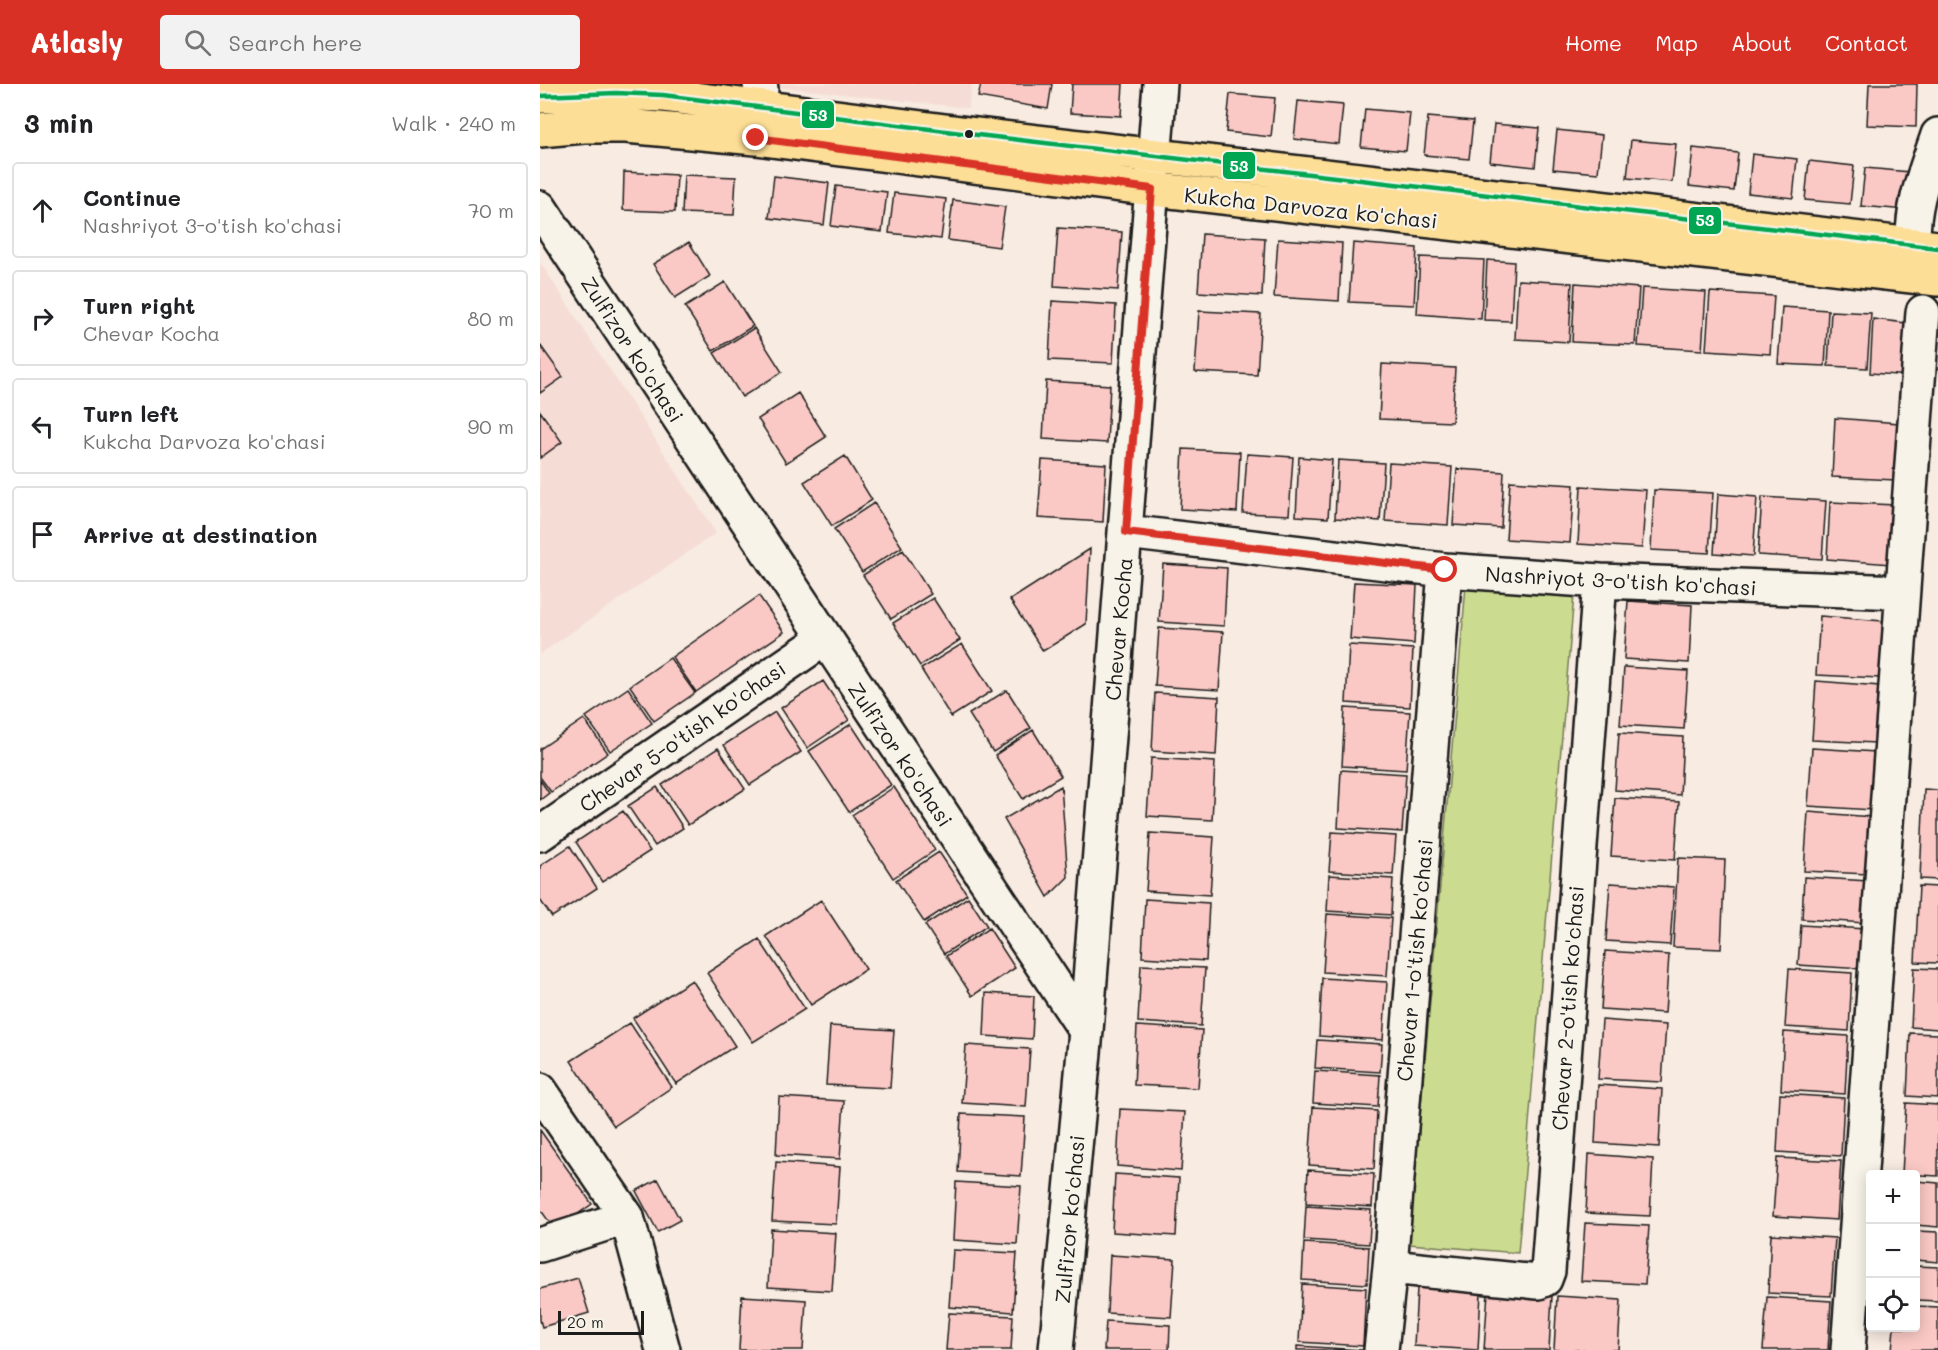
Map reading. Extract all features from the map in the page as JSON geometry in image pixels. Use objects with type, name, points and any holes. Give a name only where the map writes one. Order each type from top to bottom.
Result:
[{"type":"main road","name":"Kukcha Darvoza ko'chasi","points":[[540,96],[616,93],[758,95],[1155,156],[1925,246]]},
{"type":"main road","name":"Kukcha Darvoza ko'chasi","points":[[540,130],[584,126],[626,126],[756,138],[1152,189],[1938,279]]},
{"type":"street","name":"Chevar Kocha","points":[[1086,1031],[1160,84]]},
{"type":"street","points":[[1925,246],[1912,222],[1927,200],[1938,135]]},
{"type":"street","name":"Zulfizor ko'chasi","points":[[540,208],[1086,1031],[1056,1350]]},
{"type":"street","points":[[1848,1350],[1923,312]]},
{"type":"street","name":"Nashriyot 3-o'tish ko'chasi","points":[[1126,532],[1445,570],[1600,581],[1902,592]]},
{"type":"street","name":"Chevar 1-o'tish ko'chasi","points":[[1381,1350],[1390,1267],[1445,570]]},
{"type":"street","name":"Chevar 2-o'tish ko'chasi","points":[[1390,1267],[1538,1282],[1545,1279],[1548,1271],[1600,581]]},
{"type":"street","name":"Chevar 5-o'tish ko'chasi","points":[[540,834],[824,639]]},
{"type":"street","points":[[540,1090],[627,1217],[663,1350]]},
{"type":"street","points":[[540,1245],[627,1217]]},
{"type":"shaded area","points":[[753,84],[972,84],[968,108]]},
{"type":"shaded area","points":[[540,262],[716,533],[540,654]]},
{"type":"green space","points":[[1466,586],[1574,595],[1518,1253],[1409,1244]]},
{"type":"building","points":[[981,84],[1052,84],[1048,109],[978,97]]},
{"type":"building","points":[[1072,84],[1123,84],[1121,116],[1070,113]]},
{"type":"building","points":[[1869,84],[1917,84],[1916,127],[1867,125]]},
{"type":"building","points":[[1230,94],[1275,98],[1271,137],[1226,132]]},
{"type":"building","points":[[1298,101],[1343,105],[1339,144],[1294,139]]},
{"type":"building","points":[[1365,109],[1410,113],[1406,151],[1361,147]]},
{"type":"building","points":[[1428,117],[1473,121],[1469,159],[1424,155]]},
{"type":"building","points":[[1494,124],[1539,128],[1535,167],[1490,162]]},
{"type":"building","points":[[1557,130],[1602,135],[1598,173],[1553,169]]},
{"type":"building","points":[[1631,140],[1676,144],[1672,182],[1627,178]]},
{"type":"building","points":[[1693,148],[1738,153],[1734,191],[1689,186]]},
{"type":"building","points":[[1752,154],[1797,159],[1793,198],[1748,193]]},
{"type":"building","points":[[1809,161],[1854,166],[1850,204],[1805,200]]},
{"type":"building","points":[[1865,168],[1910,172],[1906,210],[1861,206]]},
{"type":"building","points":[[624,172],[677,175],[675,212],[623,210]]},
{"type":"building","points":[[684,175],[736,177],[734,215],[682,213]]},
{"type":"building","points":[[774,176],[829,183],[824,225],[769,218]]},
{"type":"building","points":[[836,186],[887,192],[882,232],[831,226]]},
{"type":"building","points":[[894,193],[946,199],[941,239],[889,233]]},
{"type":"building","points":[[953,200],[1005,207],[999,247],[948,240]]},
{"type":"building","points":[[1058,228],[1122,232],[1118,290],[1054,286]]},
{"type":"building","points":[[1202,234],[1265,238],[1262,296],[1198,292]]},
{"type":"building","points":[[1278,239],[1342,243],[1339,301],[1274,297]]},
{"type":"building","points":[[689,242],[710,276],[675,298],[653,264]]},
{"type":"building","points":[[1353,243],[1417,248],[1414,305],[1349,302]]},
{"type":"building","points":[[1420,257],[1484,260],[1481,319],[1417,314]]},
{"type":"building","points":[[1487,260],[1514,262],[1511,321],[1484,320]]},
{"type":"building","points":[[1518,280],[1572,283],[1569,342],[1515,339]]},
{"type":"building","points":[[725,282],[753,326],[713,351],[685,307]]},
{"type":"building","points":[[1575,283],[1639,288],[1635,345],[1572,342]]},
{"type":"building","points":[[1642,288],[1706,292],[1702,350],[1638,346]]},
{"type":"building","points":[[1710,292],[1774,296],[1770,354],[1706,350]]},
{"type":"building","points":[[1052,301],[1116,305],[1113,363],[1049,360]]},
{"type":"building","points":[[1782,307],[1828,310],[1825,366],[1778,364]]},
{"type":"building","points":[[1199,311],[1261,314],[1257,375],[1195,372]]},
{"type":"building","points":[[1831,311],[1871,313],[1867,368],[1828,366]]},
{"type":"building","points":[[1873,319],[1914,324],[1911,376],[1870,373]]},
{"type":"building","points":[[754,328],[782,372],[742,397],[714,353]]},
{"type":"building","points":[[540,345],[563,377],[540,393]]},
{"type":"building","points":[[1382,364],[1455,368],[1452,422],[1379,419]]},
{"type":"building","points":[[1046,381],[1110,385],[1107,443],[1043,439]]},
{"type":"building","points":[[798,393],[826,437],[786,463],[758,419]]},
{"type":"building","points":[[540,411],[562,442],[540,458]]},
{"type":"building","points":[[1835,418],[1899,423],[1896,480],[1832,477]]},
{"type":"building","points":[[1183,449],[1240,452],[1237,512],[1180,509]]},
{"type":"building","points":[[1247,454],[1293,457],[1289,515],[1243,513]]},
{"type":"building","points":[[845,456],[872,500],[832,526],[804,482]]},
{"type":"building","points":[[1299,457],[1332,460],[1328,518],[1296,516]]},
{"type":"building","points":[[1042,460],[1106,464],[1103,522],[1038,518]]},
{"type":"building","points":[[1338,460],[1384,463],[1380,521],[1335,518]]},
{"type":"building","points":[[1389,463],[1452,467],[1448,525],[1385,521]]},
{"type":"building","points":[[1457,469],[1504,472],[1501,528],[1453,525]]},
{"type":"building","points":[[1510,481],[1574,485],[1570,543],[1506,539]]},
{"type":"building","points":[[1581,486],[1646,490],[1642,548],[1578,544]]},
{"type":"building","points":[[1654,490],[1713,493],[1709,553],[1651,550]]},
{"type":"building","points":[[1718,494],[1757,497],[1753,556],[1714,553]]},
{"type":"building","points":[[1762,497],[1826,501],[1822,559],[1758,555]]},
{"type":"building","points":[[1830,502],[1895,505],[1891,564],[1827,559]]},
{"type":"building","points":[[874,503],[902,547],[862,572],[834,529]]},
{"type":"building","points":[[1090,549],[1086,624],[1043,651],[1010,600]]},
{"type":"building","points":[[903,550],[931,594],[891,619],[863,575]]},
{"type":"building","points":[[1163,564],[1227,568],[1224,626],[1159,622]]},
{"type":"building","points":[[1354,582],[1417,585],[1414,644],[1350,639]]},
{"type":"building","points":[[759,596],[784,632],[696,692],[672,657]]},
{"type":"building","points":[[933,598],[960,640],[920,666],[893,623]]},
{"type":"building","points":[[1628,601],[1692,605],[1689,663],[1624,659]]},
{"type":"building","points":[[1820,616],[1883,621],[1880,678],[1816,675]]},
{"type":"building","points":[[1159,628],[1223,632],[1219,690],[1155,686]]},
{"type":"building","points":[[962,644],[992,691],[951,717],[921,669]]},
{"type":"building","points":[[1349,645],[1413,649],[1410,707],[1346,703]]},
{"type":"building","points":[[670,658],[695,693],[654,721],[630,686]]},
{"type":"building","points":[[1624,667],[1688,671],[1684,729],[1620,725]]},
{"type":"building","points":[[823,681],[849,720],[807,748],[781,708]]},
{"type":"building","points":[[1816,681],[1880,686],[1876,743],[1812,740]]},
{"type":"building","points":[[628,688],[652,723],[610,751],[586,717]]},
{"type":"building","points":[[1007,690],[1031,728],[993,752],[969,714]]},
{"type":"building","points":[[1155,693],[1219,697],[1216,755],[1152,751]]},
{"type":"building","points":[[1345,708],[1410,712],[1406,770],[1342,766]]},
{"type":"building","points":[[775,712],[801,752],[750,785],[724,745]]},
{"type":"building","points":[[584,719],[608,753],[551,792],[540,777],[540,749]]},
{"type":"building","points":[[851,724],[891,785],[849,812],[809,751]]},
{"type":"building","points":[[1033,730],[1061,776],[1023,799],[995,755]]},
{"type":"building","points":[[1619,733],[1683,737],[1680,795],[1615,790]]},
{"type":"building","points":[[718,748],[745,789],[688,825],[662,785]]},
{"type":"building","points":[[1812,748],[1876,752],[1873,810],[1808,806]]},
{"type":"building","points":[[1151,758],[1215,762],[1212,820],[1147,816]]},
{"type":"building","points":[[1341,770],[1406,774],[1402,832],[1338,828]]},
{"type":"building","points":[[540,780],[549,793],[540,800]]},
{"type":"building","points":[[1061,786],[1068,877],[1048,897],[1004,819]]},
{"type":"building","points":[[657,787],[683,828],[655,846],[628,806]]},
{"type":"building","points":[[894,787],[935,850],[893,878],[852,815]]},
{"type":"building","points":[[1924,789],[1938,790],[1938,880],[1920,879]]},
{"type":"building","points":[[1615,798],[1679,802],[1675,860],[1611,856]]},
{"type":"building","points":[[623,811],[650,851],[602,882],[576,842]]},
{"type":"building","points":[[1808,812],[1872,817],[1868,874],[1804,871]]},
{"type":"building","points":[[1332,832],[1396,836],[1393,875],[1329,871]]},
{"type":"building","points":[[1150,833],[1214,837],[1210,895],[1146,891]]},
{"type":"building","points":[[570,846],[597,888],[552,917],[540,900],[540,866]]},
{"type":"building","points":[[939,852],[967,894],[924,922],[896,880]]},
{"type":"building","points":[[1678,858],[1725,860],[1721,949],[1673,947]]},
{"type":"building","points":[[1329,875],[1393,879],[1391,915],[1327,911]]},
{"type":"building","points":[[1804,877],[1868,881],[1866,923],[1802,919]]},
{"type":"building","points":[[1610,883],[1674,887],[1670,945],[1606,941]]},
{"type":"building","points":[[1919,886],[1938,887],[1938,963],[1915,962]]},
{"type":"building","points":[[968,897],[987,926],[944,954],[925,925]]},
{"type":"building","points":[[1145,899],[1209,903],[1206,961],[1142,957]]},
{"type":"building","points":[[821,900],[866,969],[811,1005],[766,936]]},
{"type":"building","points":[[1327,914],[1391,918],[1387,976],[1323,972]]},
{"type":"building","points":[[1801,925],[1865,929],[1863,969],[1798,965]]},
{"type":"building","points":[[989,928],[1015,968],[972,996],[946,956]]},
{"type":"building","points":[[759,939],[805,1009],[753,1042],[707,973]]},
{"type":"building","points":[[1605,951],[1669,955],[1665,1013],[1601,1009]]},
{"type":"building","points":[[1141,965],[1205,968],[1201,1026],[1138,1022]]},
{"type":"building","points":[[1914,968],[1938,969],[1938,1029],[1911,1027]]},
{"type":"building","points":[[1789,969],[1852,973],[1849,1031],[1785,1027]]},
{"type":"building","points":[[1322,978],[1387,982],[1383,1040],[1319,1036]]},
{"type":"building","points":[[692,980],[735,1046],[676,1084],[633,1018]]},
{"type":"building","points":[[986,993],[1034,996],[1032,1039],[984,1036]]},
{"type":"building","points":[[1602,1020],[1666,1025],[1662,1082],[1598,1079]]},
{"type":"building","points":[[630,1023],[672,1087],[614,1126],[571,1061]]},
{"type":"building","points":[[830,1026],[894,1030],[890,1088],[826,1085]]},
{"type":"building","points":[[1137,1026],[1202,1030],[1198,1088],[1134,1085]]},
{"type":"building","points":[[1784,1032],[1848,1036],[1845,1094],[1781,1090]]},
{"type":"building","points":[[1910,1033],[1938,1034],[1938,1098],[1907,1096]]},
{"type":"building","points":[[1317,1040],[1382,1044],[1380,1072],[1315,1068]]},
{"type":"building","points":[[966,1045],[1030,1049],[1026,1107],[962,1103]]},
{"type":"building","points":[[1315,1071],[1380,1075],[1378,1107],[1313,1103]]},
{"type":"building","points":[[1598,1085],[1662,1089],[1659,1147],[1595,1143]]},
{"type":"building","points":[[1780,1094],[1844,1098],[1841,1156],[1777,1152]]},
{"type":"building","points":[[779,1097],[844,1101],[840,1159],[776,1155]]},
{"type":"building","points":[[1906,1103],[1938,1105],[1938,1176],[1920,1175],[1920,1170],[1902,1170]]},
{"type":"building","points":[[1313,1107],[1377,1111],[1374,1169],[1309,1165]]},
{"type":"building","points":[[1120,1109],[1185,1112],[1181,1171],[1117,1166]]},
{"type":"building","points":[[961,1114],[1025,1117],[1021,1176],[958,1172]]},
{"type":"building","points":[[540,1130],[592,1204],[555,1230],[540,1209]]},
{"type":"building","points":[[1589,1154],[1653,1159],[1650,1216],[1586,1213]]},
{"type":"building","points":[[1777,1158],[1841,1161],[1837,1220],[1773,1216]]},
{"type":"building","points":[[776,1162],[840,1167],[836,1224],[772,1221]]},
{"type":"building","points":[[1308,1170],[1374,1174],[1372,1207],[1306,1203]]},
{"type":"building","points":[[1115,1174],[1179,1178],[1176,1236],[1112,1232]]},
{"type":"building","points":[[658,1179],[680,1220],[658,1232],[636,1191]]},
{"type":"building","points":[[1920,1181],[1938,1183],[1938,1227],[1920,1225]]},
{"type":"building","points":[[956,1182],[1021,1186],[1017,1244],[953,1240]]},
{"type":"building","points":[[1306,1206],[1371,1210],[1369,1244],[1304,1240]]},
{"type":"building","points":[[1585,1223],[1649,1226],[1645,1284],[1581,1281]]},
{"type":"building","points":[[771,1229],[836,1233],[832,1291],[768,1287]]},
{"type":"building","points":[[1920,1231],[1938,1232],[1938,1262],[1920,1260]]},
{"type":"building","points":[[1771,1234],[1835,1238],[1831,1296],[1768,1293]]},
{"type":"building","points":[[1304,1243],[1369,1247],[1367,1284],[1302,1280]]},
{"type":"building","points":[[953,1250],[1017,1253],[1013,1312],[949,1307]]},
{"type":"building","points":[[1110,1255],[1175,1259],[1171,1317],[1107,1313]]},
{"type":"building","points":[[1920,1266],[1938,1267],[1938,1301],[1920,1300]]},
{"type":"building","points":[[578,1278],[589,1313],[542,1327],[540,1289]]},
{"type":"building","points":[[1302,1284],[1366,1288],[1363,1346],[1299,1342]]},
{"type":"building","points":[[1417,1288],[1481,1292],[1478,1350],[1414,1346]]},
{"type":"building","points":[[1488,1292],[1552,1296],[1549,1350],[1484,1350]]},
{"type":"building","points":[[742,1296],[806,1300],[803,1350],[739,1350]]},
{"type":"building","points":[[1557,1296],[1621,1300],[1618,1350],[1554,1350]]},
{"type":"building","points":[[1767,1297],[1831,1301],[1828,1350],[1763,1350]]},
{"type":"building","points":[[1920,1306],[1938,1307],[1938,1350],[1892,1350],[1894,1332],[1920,1332]]},
{"type":"building","points":[[949,1313],[1013,1316],[1011,1350],[946,1350]]},
{"type":"building","points":[[1106,1321],[1170,1325],[1169,1350],[1104,1350]]},
{"type":"building","points":[[1297,1346],[1362,1350],[1297,1350]]},
{"type":"transit line","name":"53","points":[[540,96],[616,93],[663,95],[969,134],[1938,248]]},
{"type":"route","points":[[756,138],[1152,189],[1126,532],[1445,570]]}]
